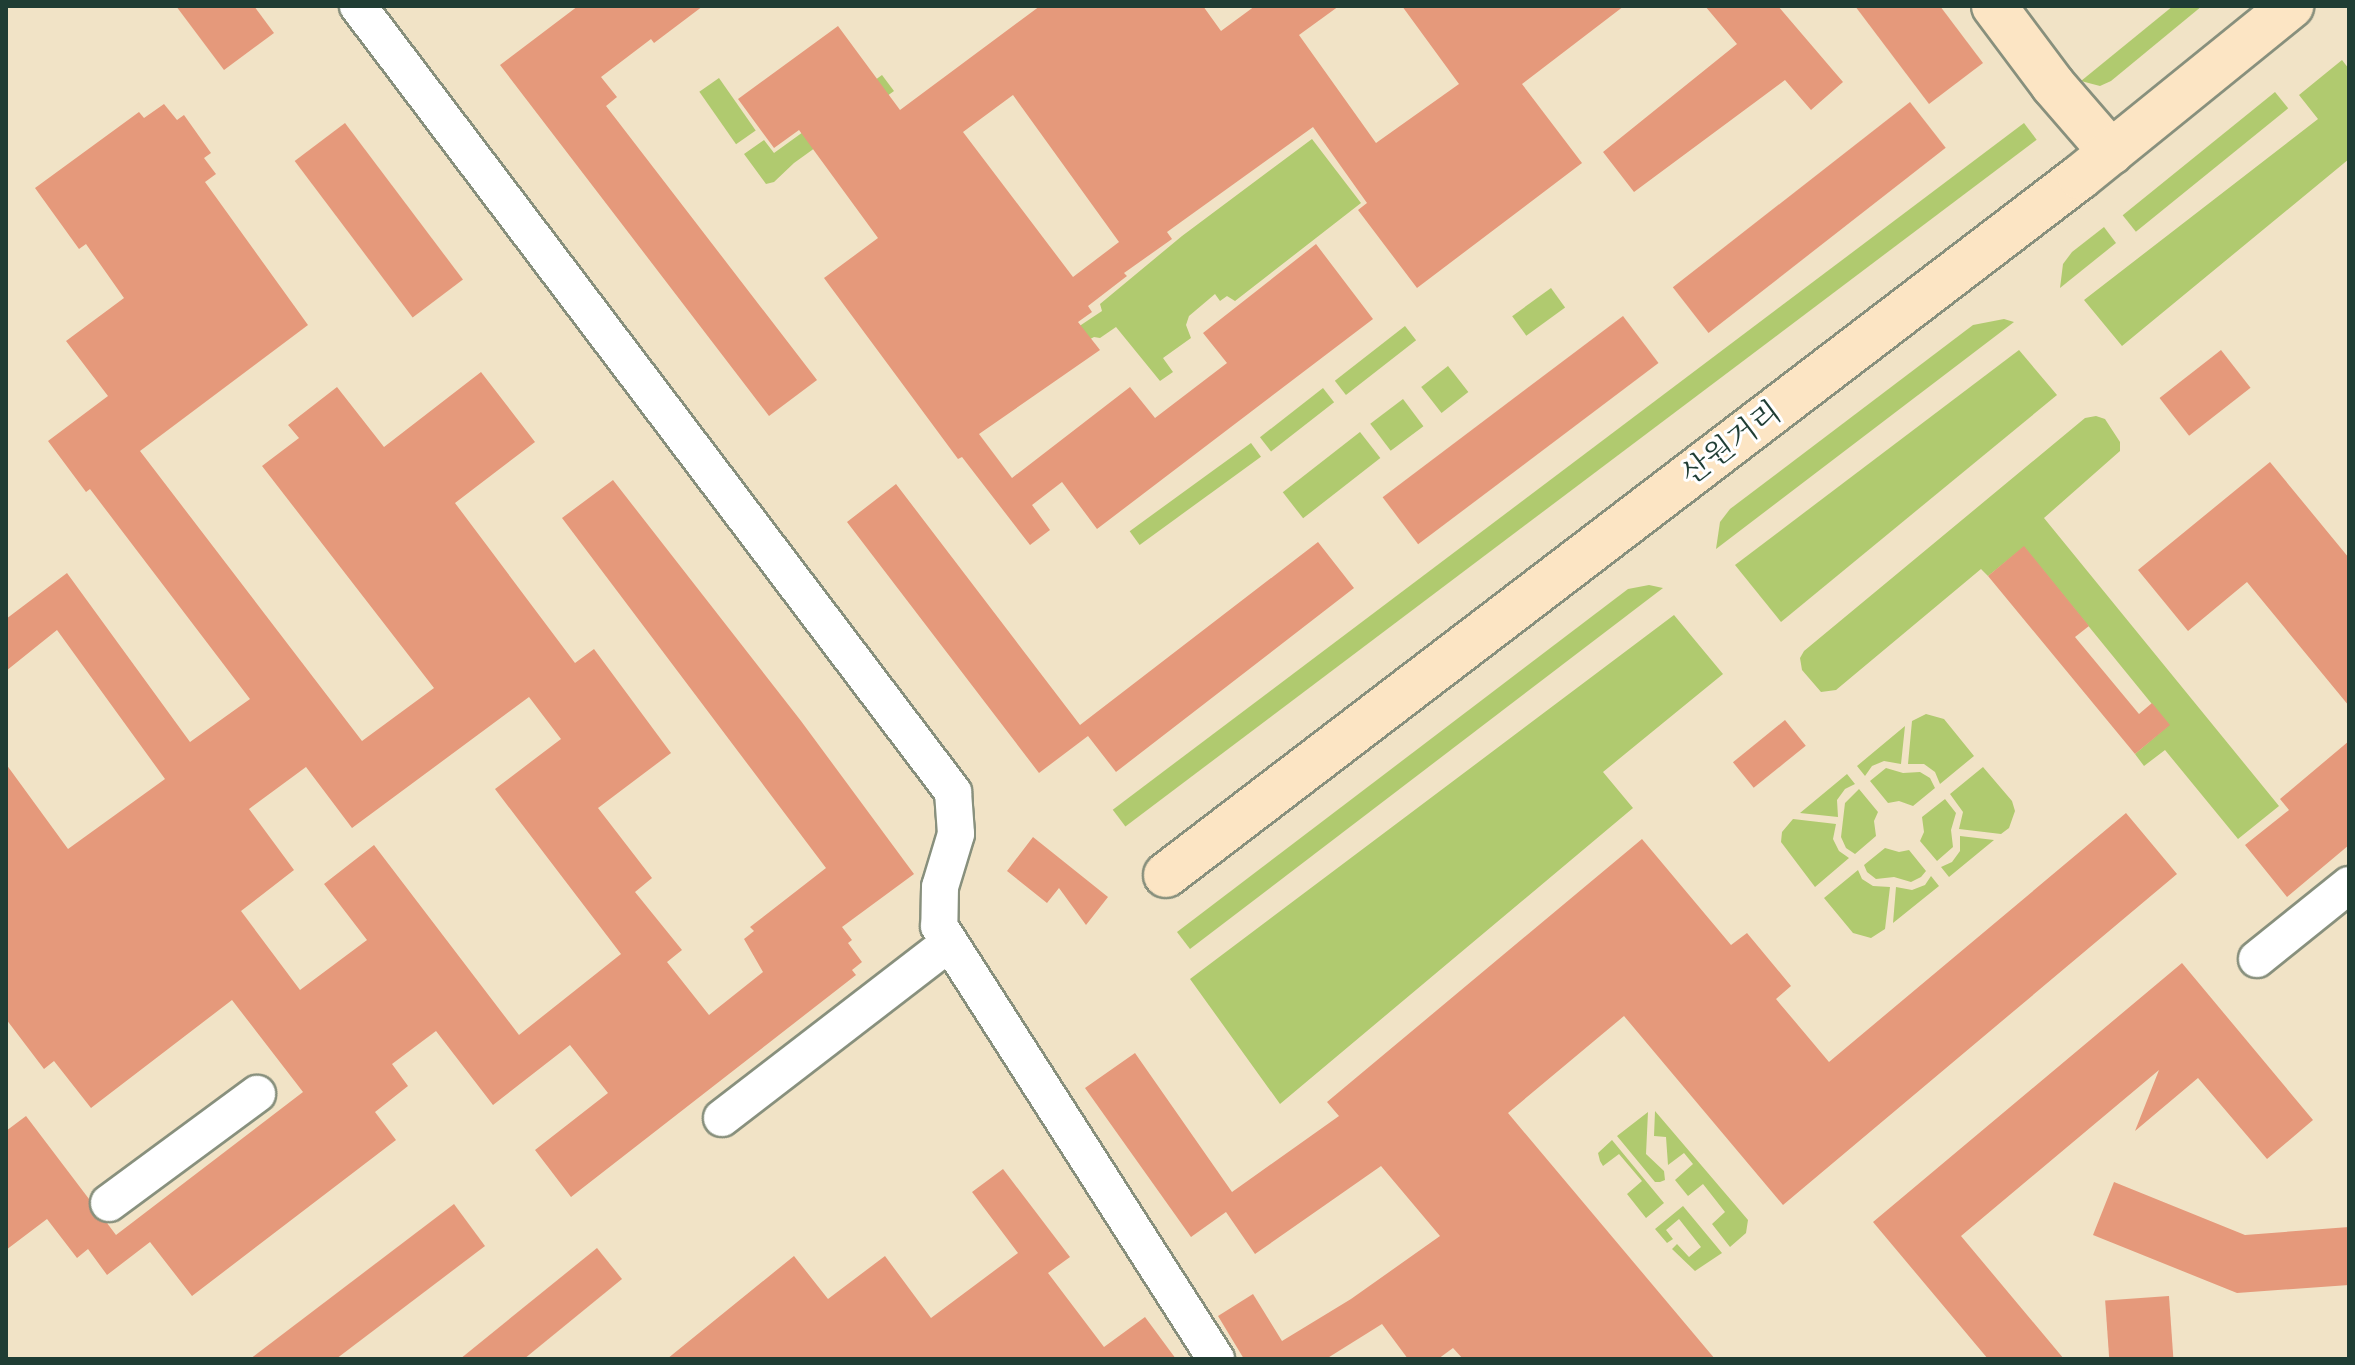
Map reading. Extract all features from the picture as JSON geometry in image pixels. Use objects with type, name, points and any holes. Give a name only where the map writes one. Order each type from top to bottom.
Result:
[{"type":"main road","points":[[1994,6],[2053,85],[2111,152]]},
{"type":"main road","name":"산원거리","points":[[1166,875],[2111,152],[2291,6]]},
{"type":"street","points":[[358,6],[953,792],[956,834],[940,887],[939,926],[1216,1359]]},
{"type":"street","points":[[2257,959],[2349,885]]},
{"type":"street","points":[[722,1118],[948,944]]},
{"type":"street","points":[[109,1203],[257,1094]]},
{"type":"green space","points":[[2173,6],[2202,6],[2111,81],[2100,86],[2081,81]]},
{"type":"green space","points":[[2342,60],[2349,69],[2349,159],[2122,346],[2084,300],[2318,119],[2299,95]]},
{"type":"green space","points":[[882,75],[894,91],[794,163],[774,182],[766,184],[744,154],[764,140],[774,153]]},
{"type":"green space","points":[[719,78],[756,130],[736,144],[699,92]]},
{"type":"green space","points":[[2275,92],[2288,108],[2136,232],[2123,215]]},
{"type":"green space","points":[[2024,123],[2037,140],[1125,826],[1113,810]]},
{"type":"green space","points":[[1312,139],[1361,203],[1235,301],[1227,296],[1220,301],[1215,294],[1189,316],[1186,325],[1191,338],[1163,358],[1173,372],[1160,381],[1116,327],[1100,338],[1094,337],[1081,344],[1072,331],[1102,311],[1100,304],[1182,236]]},
{"type":"green space","points":[[2104,227],[2116,243],[2060,288],[2063,264],[2072,252]]},
{"type":"green space","points":[[1551,288],[1565,307],[1526,336],[1512,316]]},
{"type":"green space","points":[[2004,319],[2014,322],[1716,549],[1720,522],[1730,509],[1973,325]]},
{"type":"green space","points":[[1405,326],[1416,340],[1346,395],[1335,381]]},
{"type":"green space","points":[[2019,350],[2057,395],[1781,622],[1735,565]]},
{"type":"green space","points":[[1448,366],[1468,392],[1442,413],[1421,387]]},
{"type":"green space","points":[[1323,388],[1334,402],[1271,451],[1260,437]]},
{"type":"green space","points":[[1403,399],[1423,426],[1391,451],[1370,424]]},
{"type":"green space","points":[[2096,416],[2105,419],[2120,442],[2120,451],[2044,518],[2279,806],[2238,839],[2165,750],[2144,766],[2135,754],[2169,725],[2024,547],[1988,576],[1981,569],[1836,690],[1821,692],[1802,670],[1800,658],[1804,651],[2085,418]]},
{"type":"green space","points":[[1360,432],[1380,458],[1303,518],[1283,492]]},
{"type":"green space","points":[[1251,443],[1261,457],[1140,545],[1130,531]]},
{"type":"green space","points":[[1649,585],[1663,588],[1190,949],[1177,932],[1628,589]]},
{"type":"green space","points":[[1674,615],[1723,674],[1603,772],[1633,808],[1280,1104],[1190,979]]},
{"type":"green space","points":[[1926,714],[1944,719],[1974,756],[1940,784],[1935,772],[1924,764],[1908,764],[1912,721]]},
{"type":"green space","points":[[1905,726],[1901,764],[1884,761],[1872,766],[1865,776],[1857,766]]},
{"type":"green space","points":[[1983,767],[2012,801],[2015,811],[2009,828],[2001,834],[1959,829],[1963,812],[1950,794]]},
{"type":"green space","points":[[1886,768],[1903,773],[1920,772],[1930,778],[1935,788],[1913,806],[1899,801],[1888,803],[1870,781]]},
{"type":"green space","points":[[1847,774],[1855,784],[1845,789],[1837,800],[1838,817],[1800,813]]},
{"type":"green space","points":[[1859,789],[1878,812],[1874,821],[1876,836],[1855,854],[1846,848],[1841,837],[1845,803]]},
{"type":"green space","points":[[1945,799],[1956,813],[1951,830],[1953,847],[1937,861],[1920,841],[1924,832],[1922,817]]},
{"type":"green space","points":[[1793,819],[1836,824],[1833,839],[1839,851],[1849,858],[1815,887],[1781,842],[1782,832]]},
{"type":"green space","points":[[1960,836],[1994,840],[1949,877],[1941,867],[1952,862],[1960,851]]},
{"type":"green space","points":[[1885,848],[1899,852],[1909,850],[1926,871],[1911,882],[1894,877],[1876,879],[1864,865]]},
{"type":"green space","points":[[1858,870],[1862,879],[1873,886],[1890,887],[1885,929],[1871,938],[1853,933],[1824,898]]},
{"type":"green space","points":[[1931,876],[1939,886],[1893,923],[1896,887],[1912,890],[1925,885]]},
{"type":"green space","points":[[1655,1111],[1748,1220],[1746,1233],[1730,1247],[1712,1224],[1725,1212],[1703,1184],[1688,1196],[1675,1180],[1693,1164],[1684,1153],[1668,1165],[1666,1137],[1654,1136]]},
{"type":"green space","points":[[1648,1112],[1646,1154],[1664,1171],[1665,1180],[1660,1182],[1655,1182],[1617,1136]]},
{"type":"green space","points":[[1612,1140],[1664,1203],[1646,1218],[1627,1194],[1642,1181],[1619,1154],[1603,1166],[1600,1161],[1598,1153]]},
{"type":"green space","points":[[1683,1206],[1722,1253],[1695,1271],[1672,1249],[1677,1244],[1689,1257],[1701,1247],[1679,1219],[1666,1230],[1673,1239],[1667,1243],[1655,1229]]},
{"type":"building","points":[[176,6],[254,6],[274,33],[224,70]]},
{"type":"building","points":[[578,6],[703,6],[654,43],[651,39],[601,77],[617,97],[606,106],[817,380],[769,416],[500,65]]},
{"type":"building","points":[[1040,6],[1203,6],[1221,31],[1255,6],[1339,6],[1299,35],[1376,143],[1459,84],[1402,6],[1624,6],[1522,84],[1582,163],[1417,288],[1358,210],[1367,203],[1313,127],[1167,232],[1172,239],[1124,273],[1127,276],[1088,306],[1092,312],[1078,322],[1100,350],[979,434],[1012,478],[1130,387],[1155,418],[1227,363],[1203,333],[1316,244],[1373,319],[1097,529],[1062,482],[1032,505],[1050,530],[1030,545],[962,457],[958,459],[824,278],[878,238],[799,130],[774,148],[738,99],[838,26],[900,110]],"holes":[[[1013,95],[1119,242],[1073,277],[963,132]]]},
{"type":"building","points":[[1705,6],[1778,6],[1843,82],[1811,110],[1785,80],[1634,192],[1603,152],[1737,44]]},
{"type":"building","points":[[1855,6],[1940,6],[1983,63],[1929,104]]},
{"type":"building","points":[[1910,102],[1946,148],[1709,333],[1673,287]]},
{"type":"building","points":[[164,104],[177,120],[184,115],[211,153],[204,158],[216,174],[205,182],[308,325],[140,451],[362,741],[434,688],[262,466],[299,438],[288,425],[337,387],[384,447],[481,372],[535,442],[455,503],[575,663],[594,649],[671,753],[598,808],[652,878],[635,892],[682,950],[667,962],[709,1015],[763,972],[744,939],[754,931],[750,927],[826,868],[562,518],[613,480],[801,721],[914,874],[842,927],[852,940],[848,943],[862,962],[852,970],[856,975],[571,1197],[535,1150],[608,1093],[570,1045],[493,1105],[436,1031],[392,1064],[408,1086],[375,1112],[396,1140],[192,1296],[150,1242],[107,1275],[88,1249],[77,1258],[47,1219],[6,1250],[6,1131],[26,1116],[89,1199],[93,1216],[107,1223],[116,1235],[303,1092],[232,1000],[91,1108],[54,1061],[44,1069],[6,1019],[6,764],[68,849],[165,779],[57,630],[6,671],[6,619],[67,573],[190,742],[250,699],[90,489],[86,492],[48,441],[108,396],[66,341],[124,298],[86,244],[79,249],[35,188],[139,112],[144,118]],"holes":[[[529,697],[561,739],[495,789],[621,954],[519,1035],[374,845],[324,884],[367,940],[300,990],[241,911],[294,870],[249,809],[306,767],[352,828]]]},
{"type":"building","points":[[345,123],[463,280],[413,317],[295,161]]},
{"type":"building","points":[[1623,316],[1659,363],[1418,544],[1383,497]]},
{"type":"building","points":[[2221,350],[2251,388],[2189,436],[2160,398]]},
{"type":"building","points":[[2270,462],[2349,558],[2349,706],[2247,582],[2188,631],[2138,570]]},
{"type":"building","points":[[896,484],[1080,725],[1318,542],[1354,588],[1116,772],[1088,736],[1039,773],[847,522]]},
{"type":"building","points":[[2024,546],[2089,626],[2075,637],[2139,714],[2152,703],[2170,725],[2135,754],[1988,576]]},
{"type":"building","points":[[1785,720],[1806,746],[1754,788],[1733,762]]},
{"type":"building","points":[[2349,741],[2349,845],[2287,897],[2245,845],[2289,810],[2280,799]]},
{"type":"building","points":[[2126,813],[2177,874],[1783,1205],[1624,1016],[1508,1113],[1715,1359],[1463,1359],[1453,1348],[1438,1359],[1408,1359],[1382,1324],[1326,1359],[1244,1359],[1218,1316],[1253,1294],[1282,1341],[1351,1299],[1440,1236],[1381,1166],[1255,1254],[1226,1212],[1191,1237],[1085,1088],[1135,1053],[1232,1192],[1339,1116],[1327,1102],[1642,839],[1731,945],[1747,933],[1791,986],[1776,999],[1829,1062]]},
{"type":"building","points":[[1033,837],[1108,897],[1086,925],[1059,888],[1047,903],[1007,871]]},
{"type":"building","points":[[2182,963],[2313,1120],[2267,1159],[2198,1078],[2135,1131],[2159,1070],[1961,1236],[2064,1359],[1988,1359],[1873,1222]]},
{"type":"building","points":[[1003,1169],[1070,1257],[1048,1273],[1104,1347],[1145,1317],[1176,1359],[667,1359],[794,1256],[828,1299],[885,1256],[931,1318],[1018,1253],[972,1192]]},
{"type":"building","points":[[2114,1182],[2245,1235],[2349,1227],[2349,1285],[2237,1293],[2093,1235]]},
{"type":"building","points":[[454,1204],[485,1246],[336,1359],[250,1359]]},
{"type":"building","points":[[597,1248],[622,1279],[524,1359],[460,1359]]},
{"type":"building","points":[[2169,1296],[2173,1359],[2109,1359],[2105,1300]]}]
